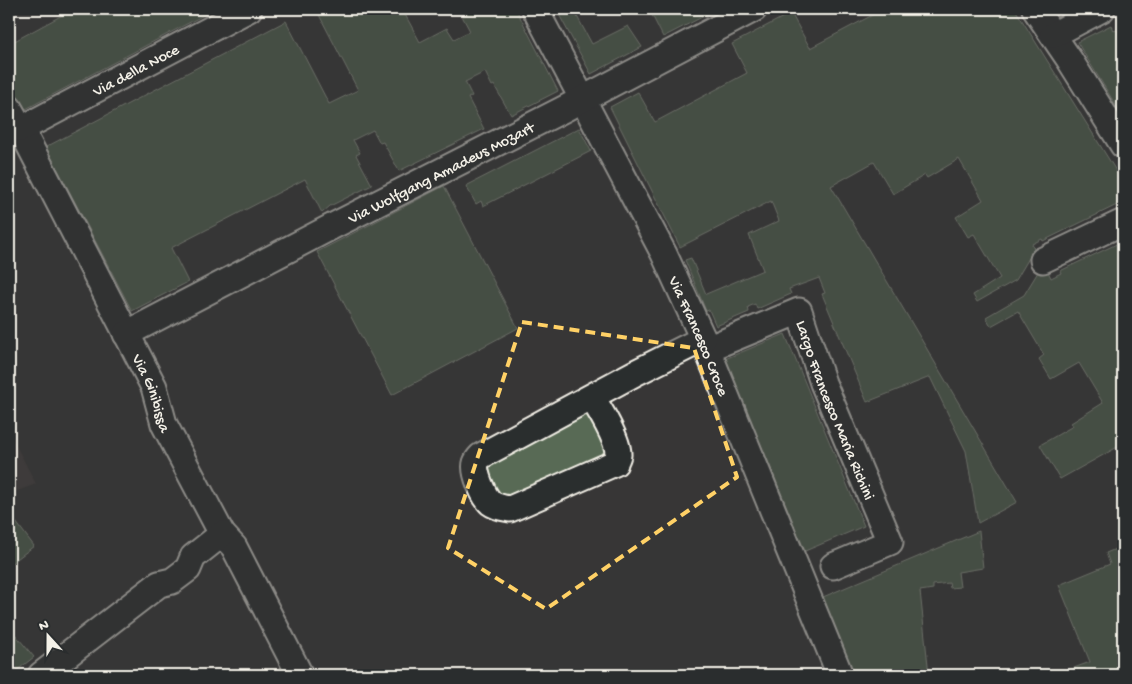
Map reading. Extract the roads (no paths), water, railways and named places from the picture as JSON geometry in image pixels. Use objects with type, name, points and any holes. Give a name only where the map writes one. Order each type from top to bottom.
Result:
[{"type":"street","name":"Via della Noce","points":[[21,129],[249,9]]},
{"type":"street","name":"Via Francesco Croce","points":[[535,9],[664,254],[705,344],[840,675]]},
{"type":"street","name":"Via Wolfgang Amadeus Mozart","points":[[126,334],[335,224],[582,100],[754,9]]},
{"type":"street","points":[[1035,9],[1053,34],[1123,145]]},
{"type":"street","points":[[1053,34],[1102,9]]},
{"type":"street","name":"Via Ginibissa","points":[[9,108],[154,387],[164,424],[222,534],[234,547],[300,675]]},
{"type":"street","points":[[1043,260],[1123,222]]},
{"type":"street","name":"Largo Francesco Maria Richini","points":[[705,344],[799,311],[823,383],[890,542],[833,566]]},
{"type":"street","points":[[591,397],[603,415],[615,444],[618,455],[615,463],[510,509],[492,504],[484,493],[476,472],[476,463],[481,456],[591,397],[705,344]]},
{"type":"street","points":[[41,675],[159,584],[172,581],[188,569],[194,557],[222,534]]}]
